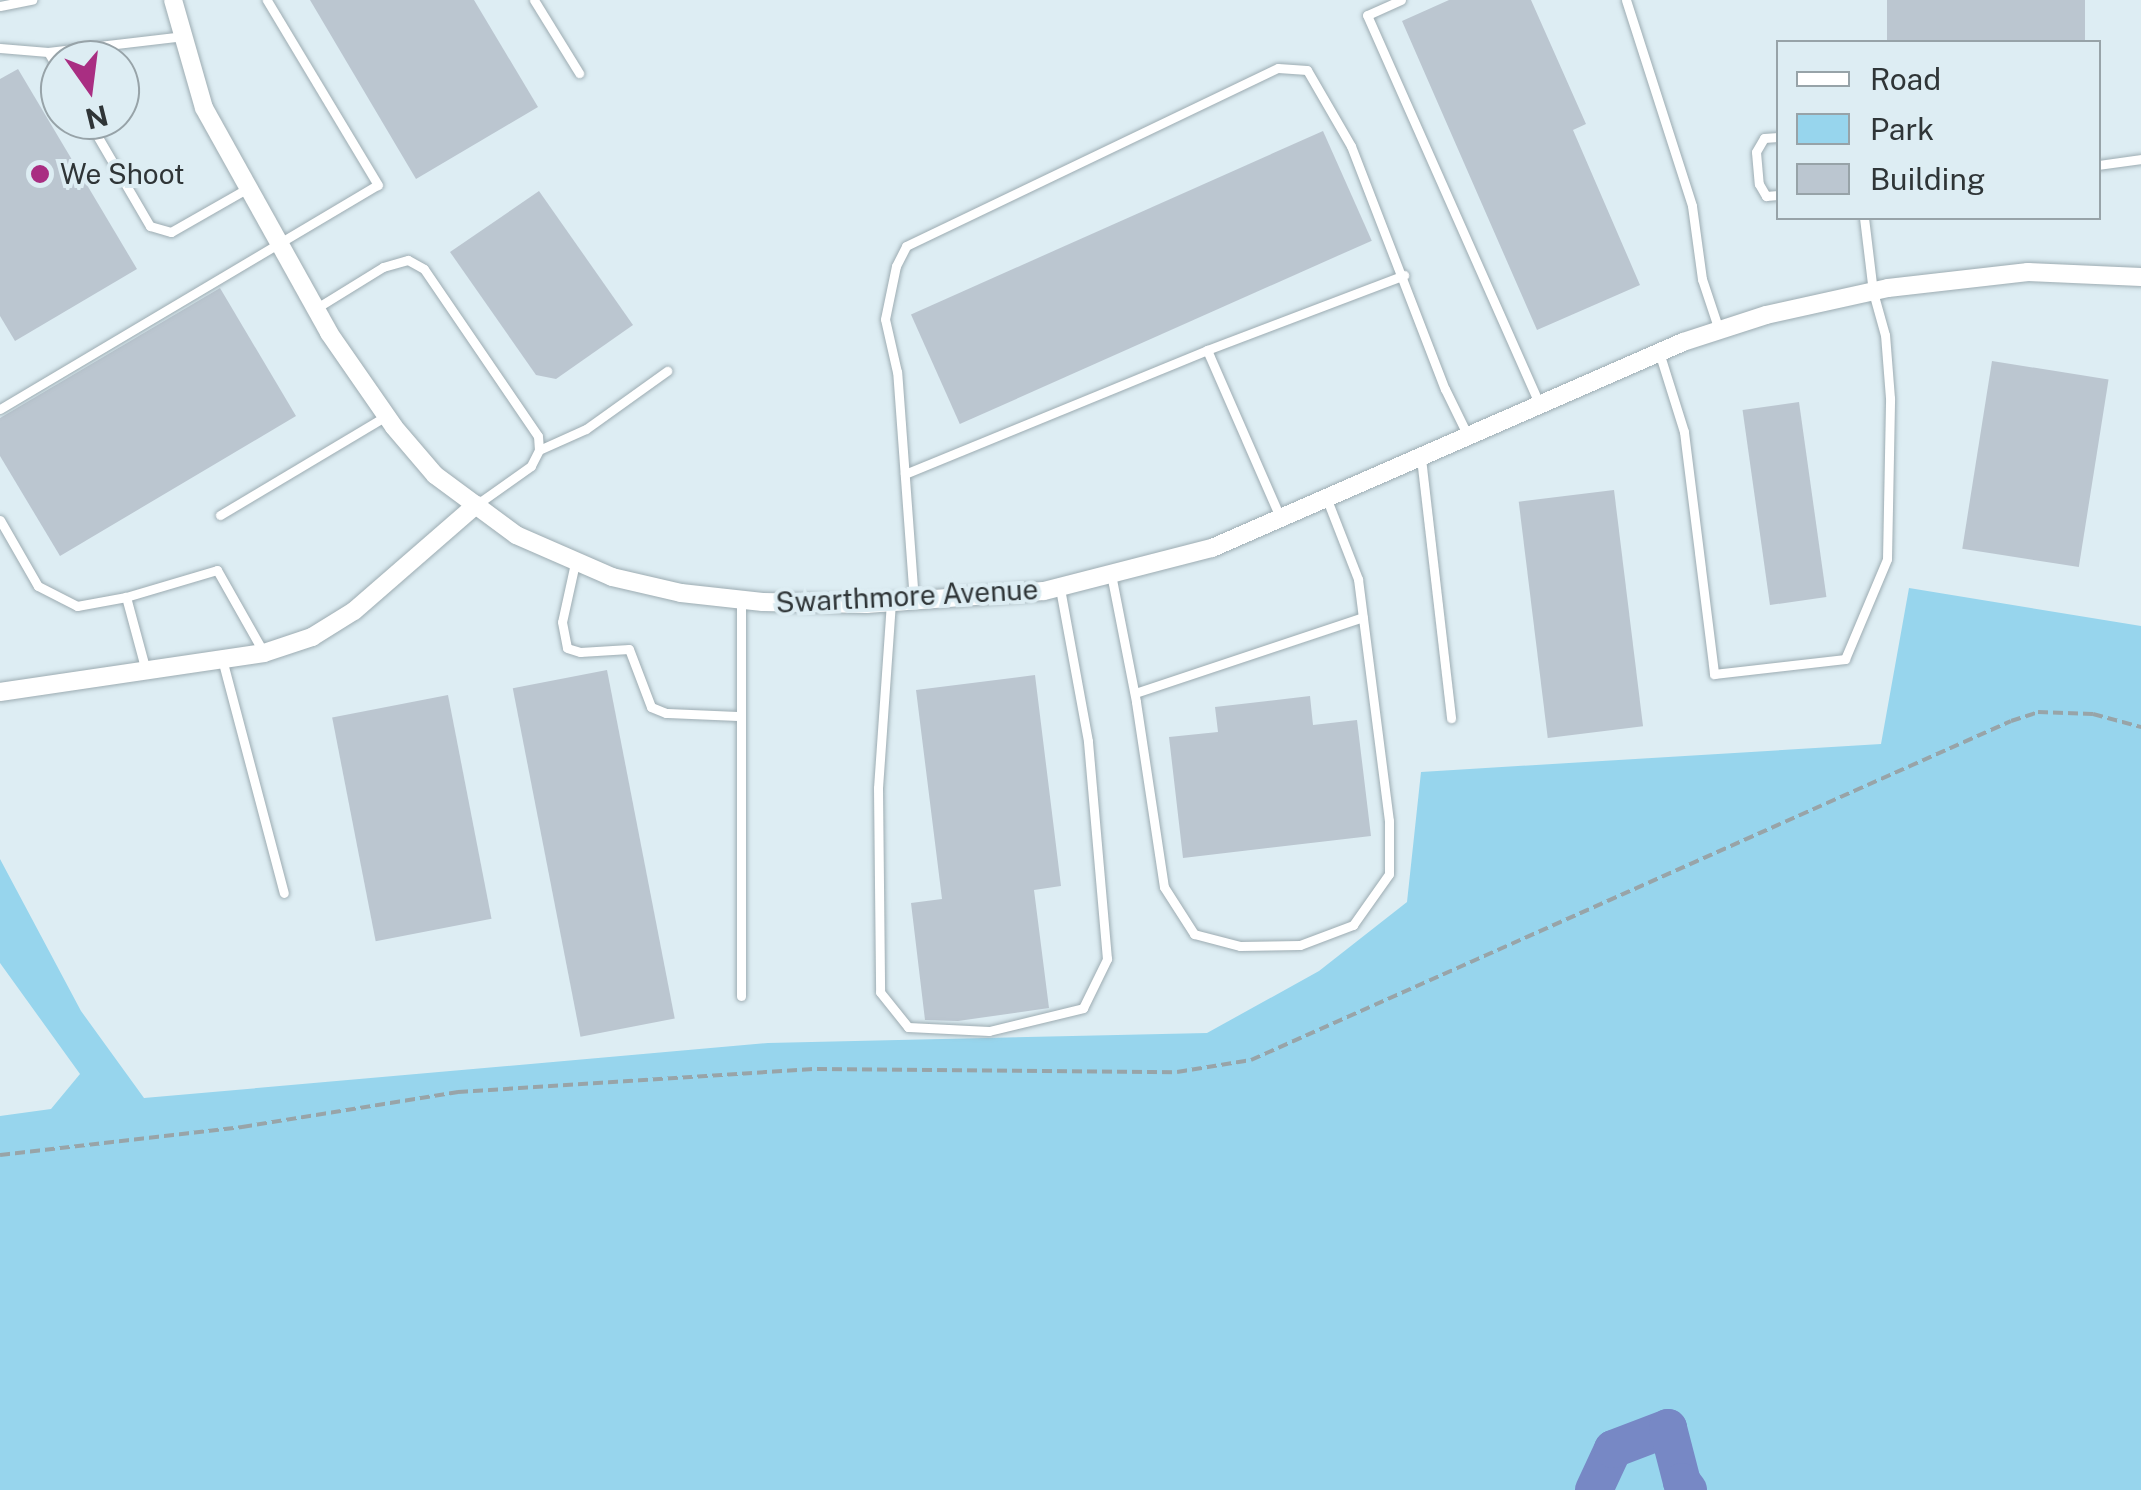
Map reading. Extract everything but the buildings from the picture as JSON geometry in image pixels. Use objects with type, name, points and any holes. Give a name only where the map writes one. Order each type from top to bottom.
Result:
[{"type":"street","name":"Swarthmore Avenue","points":[[173,0],[204,108],[248,188],[316,309],[386,416],[435,475],[516,535],[575,563],[680,593],[741,600],[890,602],[994,597],[1060,587],[1212,548],[1467,434],[1719,330],[1872,292],[2028,272],[2141,277]]},
{"type":"street","points":[[0,692],[264,653],[312,636],[354,610],[476,505]]},
{"type":"lane","points":[[0,6],[32,0]]},
{"type":"lane","points":[[0,409],[378,185],[267,0]]},
{"type":"lane","points":[[534,0],[579,74]]},
{"type":"lane","points":[[1401,0],[1367,15],[1540,403]]},
{"type":"lane","points":[[1626,0],[1692,206],[1702,279],[1719,330]]},
{"type":"lane","points":[[140,41],[184,36]]},
{"type":"lane","points":[[0,48],[40,51]]},
{"type":"lane","points":[[914,601],[897,372],[885,319],[896,266],[906,246],[1278,68],[1308,70],[1351,146],[1445,390],[1467,434]]},
{"type":"lane","points":[[1776,136],[1764,138],[1756,152],[1759,184],[1766,196],[1776,195]]},
{"type":"lane","points":[[100,140],[150,226],[171,232],[248,188]]},
{"type":"lane","points":[[2101,166],[2141,159]]},
{"type":"lane","points":[[1659,352],[1684,432],[1714,674],[1845,659],[1887,560],[1890,398],[1885,335],[1872,292],[1864,220]]},
{"type":"lane","points":[[316,309],[382,267],[408,260],[424,269],[538,436],[539,450],[531,466],[476,505]]},
{"type":"lane","points":[[904,474],[1207,350],[1404,276]]},
{"type":"lane","points":[[1207,350],[1280,518]]},
{"type":"lane","points":[[539,450],[586,429],[667,372]]},
{"type":"lane","points":[[220,515],[386,416]]},
{"type":"lane","points":[[1421,456],[1450,718]]},
{"type":"lane","points":[[1111,574],[1164,886],[1194,934],[1240,946],[1300,945],[1353,926],[1389,874],[1389,821],[1358,578],[1326,497]]},
{"type":"lane","points":[[0,520],[38,586],[76,606],[126,597],[217,570],[264,653]]},
{"type":"lane","points":[[575,563],[562,622],[567,648],[580,652],[629,649],[651,707],[666,713],[738,716]]},
{"type":"lane","points":[[890,602],[878,788],[880,992],[908,1027],[989,1031],[1083,1008],[1107,959],[1088,741],[1060,587]]},
{"type":"lane","points":[[126,597],[146,671]]},
{"type":"lane","points":[[741,600],[738,716],[742,996]]},
{"type":"lane","points":[[1134,694],[1362,617]]},
{"type":"lane","points":[[222,659],[284,893]]},
{"type":"green space","points":[[1909,588],[2141,626],[2141,1490],[0,1490],[0,1116],[51,1109],[80,1074],[0,963],[0,859],[81,1011],[144,1098],[768,1043],[1207,1033],[1319,971],[1407,902],[1421,772],[1881,744]]},
{"type":"waterway","points":[[1594,1490],[1613,1449],[1668,1428],[1682,1482],[1688,1490]]},
{"type":"place","name":"We Shoot","points":[[40,174]]}]
